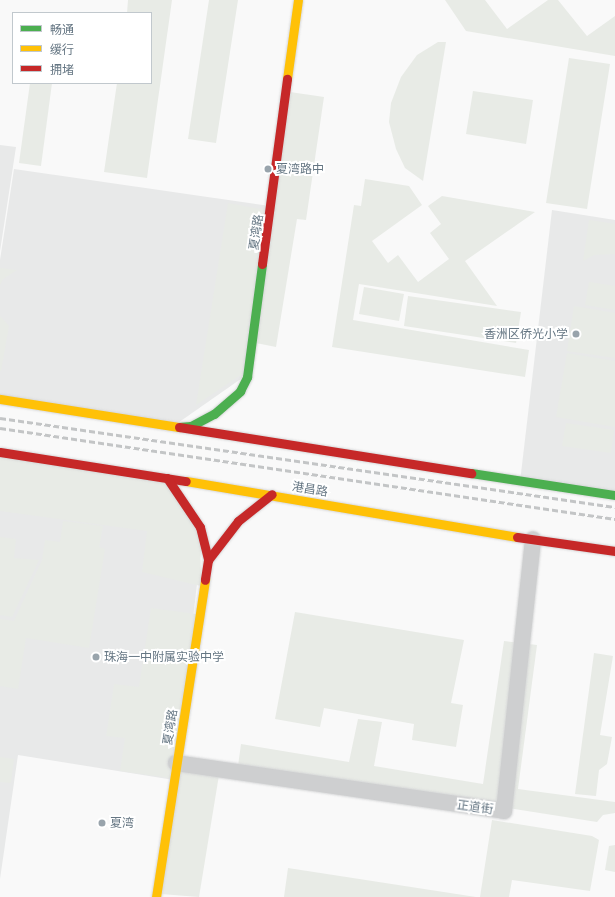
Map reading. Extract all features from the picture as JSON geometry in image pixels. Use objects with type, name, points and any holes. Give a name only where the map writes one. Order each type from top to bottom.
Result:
[{"type":"main road","name":"夏湾路","points":[[177,428],[191,426],[214,414],[240,391],[248,376],[298,0]]},
{"type":"main road","points":[[0,399],[177,428],[615,495]]},
{"type":"main road","name":"港昌路","points":[[0,452],[272,494],[533,540],[615,552]]},
{"type":"main road","points":[[167,478],[190,509],[200,527],[208,560]]},
{"type":"main road","points":[[208,560],[238,522],[272,494]]},
{"type":"main road","name":"夏湾路","points":[[156,897],[208,560]]},
{"type":"street","name":"正道街","points":[[176,763],[504,811],[533,540]]},
{"type":"shaded area","points":[[128,0],[172,0],[147,178],[104,172],[117,84],[152,84],[152,12],[127,12]]},
{"type":"shaded area","points":[[209,0],[238,0],[216,143],[188,139]]},
{"type":"shaded area","points":[[445,0],[485,0],[507,29],[548,0],[558,0],[587,36],[615,16],[615,56],[466,31]]},
{"type":"shaded area","points":[[438,42],[446,42],[423,181],[405,168],[396,149],[389,122],[391,103],[401,77],[417,55]]},
{"type":"shaded area","points":[[569,58],[610,64],[587,209],[546,203]]},
{"type":"shaded area","points":[[30,84],[52,84],[41,166],[19,163]]},
{"type":"shaded area","points":[[473,91],[533,100],[526,144],[466,134]]},
{"type":"shaded area","points":[[290,92],[324,97],[306,220],[297,219],[276,347],[256,343]]},
{"type":"shaded area","points":[[0,145],[16,147],[0,251]]},
{"type":"shaded area","points":[[14,169],[270,206],[245,376],[175,425],[0,396],[0,260]]},
{"type":"shaded area","points":[[365,179],[409,186],[422,205],[372,241],[388,263],[398,255],[418,282],[449,259],[430,233],[441,224],[428,206],[442,196],[535,212],[465,261],[497,306],[359,284],[353,320],[529,350],[525,377],[332,347],[354,205],[361,206]]},
{"type":"shaded area","points":[[228,203],[266,210],[242,374],[196,405]]},
{"type":"shaded area","name":"香洲区侨光小学","points":[[552,210],[615,220],[615,495],[520,482]]},
{"type":"shaded area","points":[[589,220],[615,224],[615,254],[594,255],[583,261]]},
{"type":"shaded area","points":[[0,268],[17,270],[3,279],[0,285]]},
{"type":"shaded area","points":[[589,282],[615,286],[615,310],[585,305]]},
{"type":"shaded area","points":[[364,287],[404,294],[399,321],[359,314]]},
{"type":"shaded area","points":[[408,296],[521,312],[516,343],[404,326]]},
{"type":"shaded area","points":[[574,306],[615,313],[615,358],[567,351]]},
{"type":"shaded area","points":[[0,316],[9,326],[1,371],[0,371]]},
{"type":"shaded area","points":[[567,353],[615,361],[615,427],[556,417]]},
{"type":"shaded area","points":[[566,423],[614,430],[611,453],[562,446]]},
{"type":"shaded area","name":"珠海一中附属实验中学","points":[[0,452],[203,533],[174,780],[18,755],[0,879]]},
{"type":"shaded area","points":[[0,457],[165,481],[200,534],[201,586],[142,572],[147,531],[0,511]]},
{"type":"shaded area","points":[[63,521],[103,526],[99,547],[105,549],[89,648],[26,638],[18,689],[0,686],[0,619],[14,621],[42,560],[45,540],[60,542]]},
{"type":"shaded area","points":[[0,537],[16,539],[14,558],[39,560],[12,617],[0,615]]},
{"type":"shaded area","points":[[151,608],[196,614],[170,778],[120,771],[125,738],[106,736],[114,684],[139,687]]},
{"type":"shaded area","points":[[295,612],[464,640],[451,703],[463,705],[456,747],[412,740],[414,724],[324,708],[320,727],[275,719]]},
{"type":"shaded area","points":[[504,641],[537,645],[518,789],[615,802],[615,813],[603,815],[597,822],[238,766],[241,744],[349,762],[358,719],[382,722],[374,766],[483,784]]},
{"type":"shaded area","points":[[594,653],[613,656],[600,735],[612,737],[607,764],[599,770],[596,796],[575,794]]},
{"type":"shaded area","points":[[0,757],[14,759],[11,783],[0,782]]},
{"type":"shaded area","points":[[181,769],[219,775],[199,897],[161,894]]},
{"type":"shaded area","points":[[492,820],[592,836],[599,840],[590,891],[512,880],[509,897],[480,897]]},
{"type":"shaded area","points":[[615,845],[615,872],[605,870],[609,846]]},
{"type":"shaded area","points":[[288,868],[476,897],[284,897]]},
{"type":"railway","points":[[0,418],[615,507]]},
{"type":"railway","points":[[0,428],[615,519]]},
{"type":"traffic: fast","points":[[178,427],[191,426],[214,414],[240,391],[247,377],[262,264]]},
{"type":"traffic: fast","points":[[471,473],[615,495]]},
{"type":"traffic: slow","points":[[287,79],[298,0]]},
{"type":"traffic: slow","points":[[0,399],[179,427]]},
{"type":"traffic: slow","points":[[186,481],[517,537]]},
{"type":"traffic: slow","points":[[156,897],[205,580]]},
{"type":"traffic: jam","points":[[262,264],[287,79]]},
{"type":"traffic: jam","points":[[179,427],[471,473]]},
{"type":"traffic: jam","points":[[0,452],[186,481]]},
{"type":"traffic: jam","points":[[167,478],[200,527],[208,560],[205,580]]},
{"type":"traffic: jam","points":[[208,560],[238,521],[272,494]]},
{"type":"traffic: jam","points":[[517,537],[615,551]]},
{"type":"place","name":"夏湾路中","points":[[268,169]]},
{"type":"place","name":"香洲区侨光小学","points":[[576,334]]},
{"type":"place","name":"珠海一中附属实验中学","points":[[96,657]]},
{"type":"place","name":"夏湾","points":[[102,823]]}]
